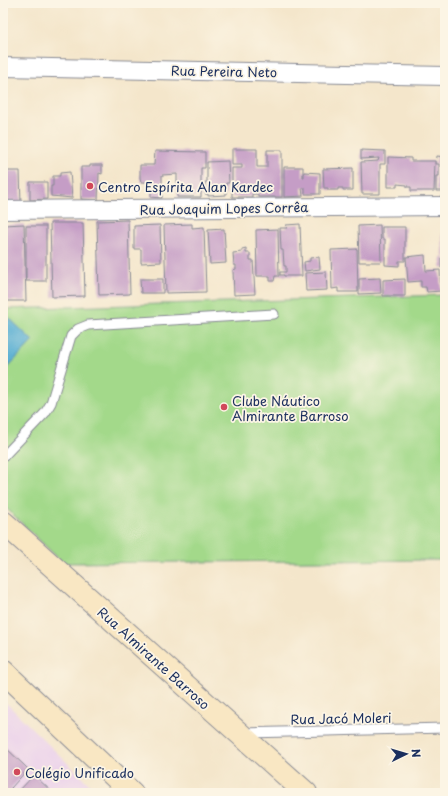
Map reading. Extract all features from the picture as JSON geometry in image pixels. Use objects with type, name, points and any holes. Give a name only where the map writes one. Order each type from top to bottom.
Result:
[{"type":"street","name":"Rua Pereira Neto","points":[[3,67],[445,76]]},
{"type":"street","name":"Rua Joaquim Lopes Corrêa","points":[[3,210],[445,206]]},
{"type":"street","name":"Rua Almirante Barroso","points":[[3,522],[306,793]]},
{"type":"street","points":[[3,671],[132,793]]},
{"type":"lane","points":[[3,456],[45,413],[51,403],[71,336],[78,330],[88,325],[274,314]]},
{"type":"lane","name":"Rua Jacó Moleri","points":[[238,733],[445,728]]},
{"type":"shaded area","points":[[3,700],[98,793],[3,793]]},
{"type":"green space","name":"Clube Náutico Almirante Barroso","points":[[445,295],[445,560],[63,563],[3,505],[3,309]]},
{"type":"water","points":[[4,313],[33,341],[3,372],[3,314]]},
{"type":"building","points":[[232,149],[257,149],[257,167],[267,167],[267,150],[282,150],[282,197],[258,197],[258,194],[252,194],[252,197],[232,197],[232,168],[242,168],[242,165],[232,165]]},
{"type":"building","points":[[361,150],[385,151],[385,164],[380,164],[380,194],[362,194],[361,162],[378,161],[379,158],[361,159]]},
{"type":"building","points":[[155,151],[205,152],[205,168],[201,168],[201,197],[177,197],[177,174],[162,175],[162,198],[151,197],[151,182],[141,182],[140,165],[154,165]]},
{"type":"building","points":[[437,156],[445,157],[445,191],[436,191],[436,176],[439,176],[439,164],[436,164]]},
{"type":"building","points":[[388,157],[411,158],[411,161],[435,161],[434,191],[411,191],[411,187],[407,187],[407,185],[397,184],[397,187],[388,187]]},
{"type":"building","points":[[228,161],[229,183],[226,183],[226,195],[208,196],[208,194],[205,194],[205,182],[207,182],[207,162]]},
{"type":"building","name":"Centro Espírita Alan Kardec","points":[[90,165],[102,165],[102,174],[99,173],[98,200],[81,199],[81,167],[90,167]]},
{"type":"building","points":[[284,167],[303,167],[303,177],[304,172],[320,173],[320,194],[305,194],[305,188],[302,188],[303,196],[284,197]]},
{"type":"building","points":[[353,168],[353,190],[343,190],[343,188],[338,188],[338,190],[328,190],[328,188],[324,188],[323,169]]},
{"type":"building","points":[[3,171],[20,171],[21,204],[3,204]]},
{"type":"building","points":[[70,172],[72,198],[51,196],[53,176],[60,176],[60,173]]},
{"type":"building","points":[[30,182],[47,182],[47,199],[30,200]]},
{"type":"building","points":[[128,220],[130,294],[99,295],[97,221]]},
{"type":"building","points":[[50,223],[83,223],[85,296],[52,297]]},
{"type":"building","points":[[445,223],[445,268],[441,268],[441,258],[443,258],[442,224]]},
{"type":"building","points":[[24,224],[26,301],[5,301],[4,225]]},
{"type":"building","points":[[192,224],[192,228],[204,227],[206,292],[166,293],[164,225]]},
{"type":"building","points":[[300,224],[302,276],[280,275],[280,272],[286,272],[286,266],[284,266],[283,250],[281,250],[280,228],[287,228],[286,225]]},
{"type":"building","points":[[160,225],[161,262],[141,263],[141,249],[134,249],[134,226]]},
{"type":"building","points":[[380,225],[381,262],[359,262],[358,226]]},
{"type":"building","points":[[26,226],[46,226],[46,281],[26,281]]},
{"type":"building","points":[[382,227],[405,227],[405,261],[399,261],[399,266],[385,265],[385,239],[382,239]]},
{"type":"building","points":[[224,229],[226,263],[210,264],[208,230]]},
{"type":"building","points":[[278,229],[279,276],[275,276],[274,281],[270,281],[270,276],[257,276],[256,230]]},
{"type":"building","points":[[246,248],[246,253],[250,253],[250,260],[253,260],[255,294],[234,295],[233,270],[236,269],[236,265],[234,265],[233,253],[242,252],[242,249]]},
{"type":"building","points":[[357,249],[358,292],[338,292],[338,288],[332,289],[331,250]]},
{"type":"building","points":[[425,255],[426,271],[440,270],[441,291],[427,292],[426,287],[421,287],[421,281],[408,282],[406,257]]},
{"type":"building","points":[[319,257],[320,269],[305,271],[304,262],[310,261],[310,258]]},
{"type":"building","points":[[326,272],[327,290],[306,291],[305,273]]},
{"type":"building","points":[[380,278],[381,293],[359,294],[359,279]]},
{"type":"building","points":[[140,279],[163,279],[163,293],[141,293]]},
{"type":"building","points":[[405,279],[405,296],[383,296],[383,280]]},
{"type":"building","points":[[3,745],[28,769],[11,788],[16,793],[3,793]]},
{"type":"building","points":[[34,775],[53,793],[17,793]]},
{"type":"place","name":"Centro Espírita Alan Kardec","points":[[90,186]]},
{"type":"place","name":"Clube Náutico Almirante Barroso","points":[[224,407]]},
{"type":"place","name":"Colégio Unificado","points":[[17,772]]}]
